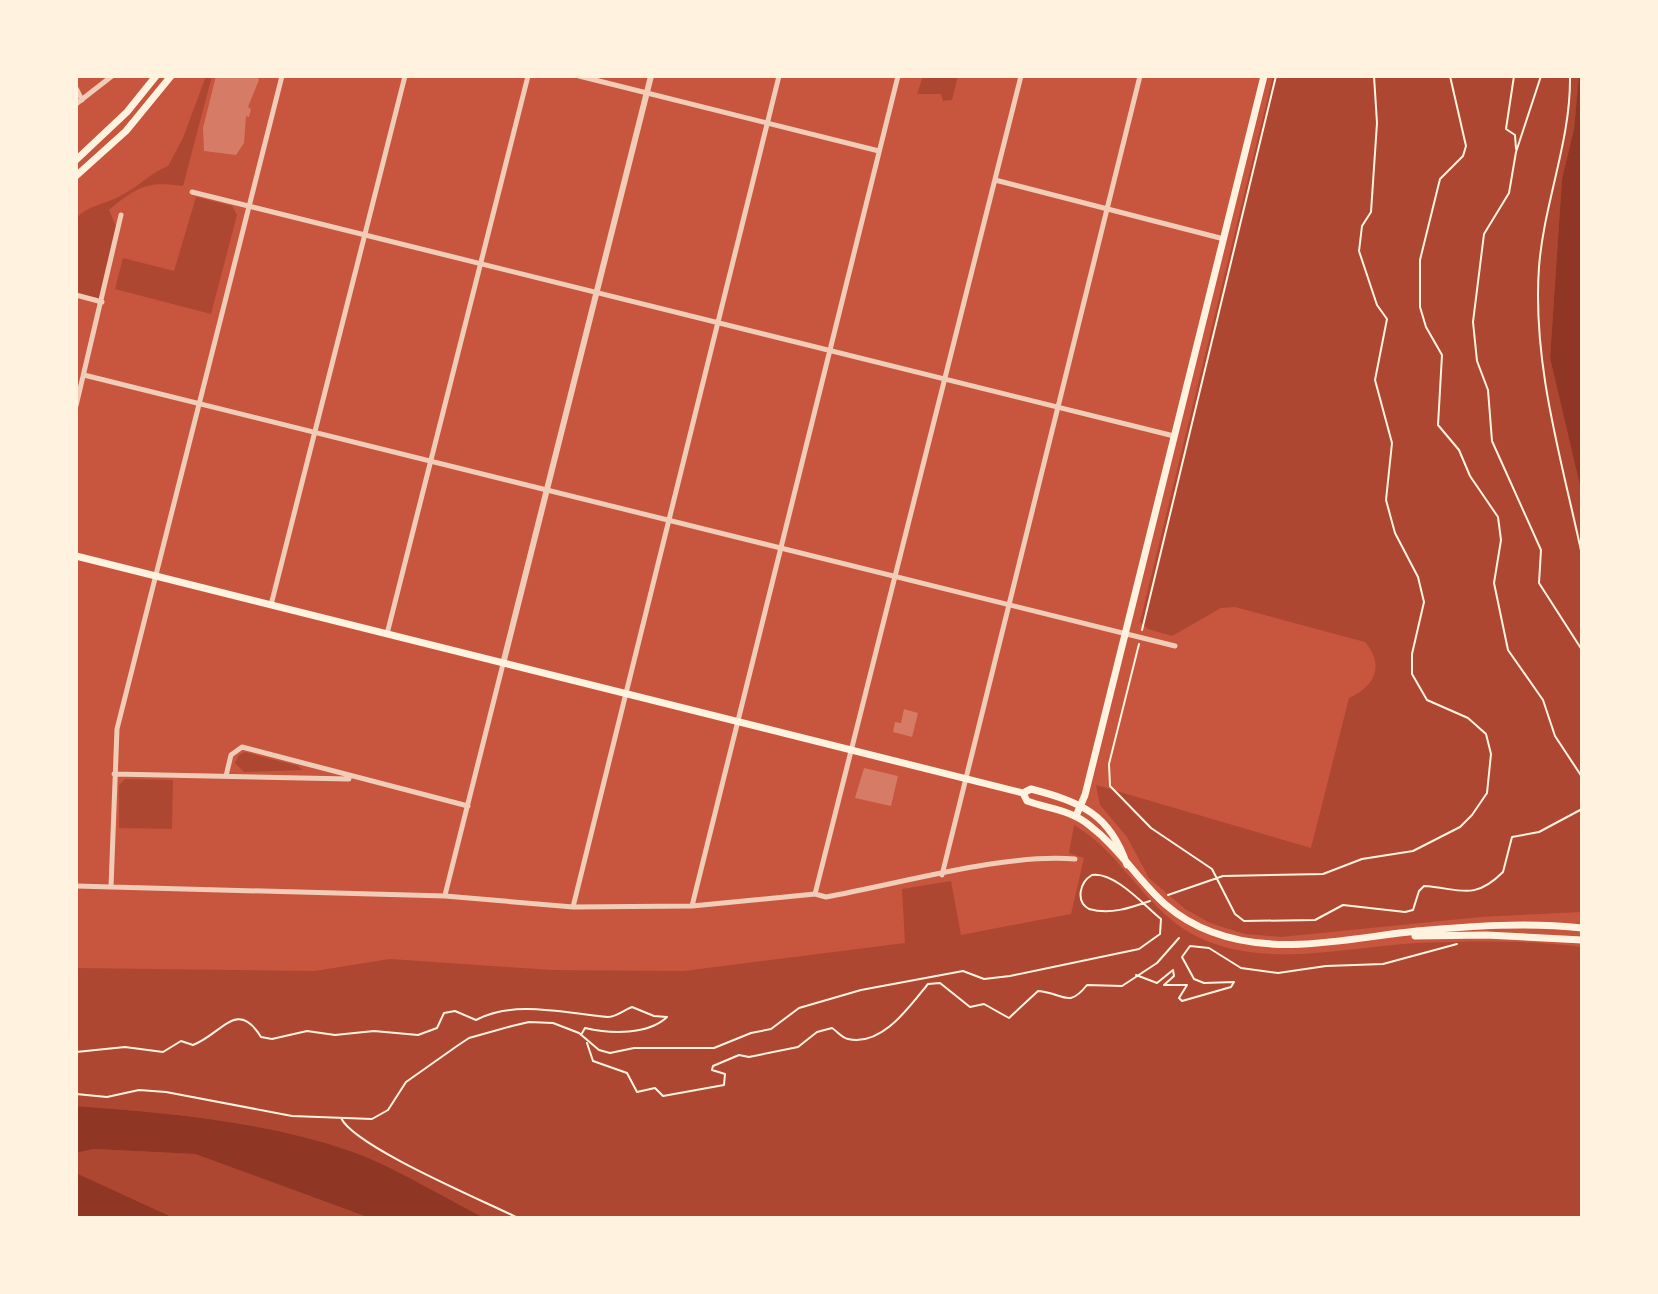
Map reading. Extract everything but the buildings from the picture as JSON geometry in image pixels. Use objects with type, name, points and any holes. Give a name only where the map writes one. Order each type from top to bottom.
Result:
[{"type":"main road","points":[[76,160],[127,112],[156,76]]},
{"type":"main road","points":[[76,176],[126,131],[171,76]]},
{"type":"main road","points":[[1076,816],[1082,804],[1264,76]]},
{"type":"main road","points":[[76,556],[965,779],[1023,793],[1031,789],[1082,804],[1112,833],[1127,865]]},
{"type":"main road","points":[[1023,793],[1027,801],[1076,816],[1109,842],[1166,907],[1196,925],[1229,938],[1275,945],[1485,926],[1582,928]]},
{"type":"main road","points":[[1393,936],[1486,935],[1582,940]]},
{"type":"street","points":[[76,88],[79,102],[112,76]]},
{"type":"street","points":[[111,887],[117,729],[282,76]]},
{"type":"street","points":[[271,605],[405,76]]},
{"type":"street","points":[[387,634],[528,76]]},
{"type":"street","points":[[579,76],[879,151]]},
{"type":"street","points":[[445,896],[651,76]]},
{"type":"street","points":[[573,907],[779,76]]},
{"type":"street","points":[[692,906],[898,76]]},
{"type":"street","points":[[815,894],[1021,76]]},
{"type":"street","points":[[942,875],[1140,76]]},
{"type":"street","points":[[995,180],[1224,239]]},
{"type":"street","points":[[192,192],[1174,436]]},
{"type":"street","points":[[76,406],[121,215]]},
{"type":"street","points":[[76,295],[102,302]]},
{"type":"street","points":[[84,375],[1175,646]]},
{"type":"street","points":[[226,776],[231,755],[242,747],[468,806]]},
{"type":"street","points":[[114,774],[356,779]]},
{"type":"street","points":[[76,886],[445,896],[573,907],[692,906],[815,894],[826,897],[1007,862],[1053,857],[1075,859]]},
{"type":"path","points":[[1276,76],[1109,764],[1110,786],[1151,828],[1201,859],[1235,914],[1244,921],[1315,920],[1343,905],[1405,912],[1413,910],[1419,891],[1424,886],[1464,894],[1495,880],[1503,872],[1512,837],[1539,832],[1582,809]]},
{"type":"path","points":[[1195,885],[1215,878],[1253,873],[1323,874],[1362,859],[1413,851],[1443,837],[1472,815],[1490,782],[1491,754],[1486,734],[1468,718],[1439,708],[1427,700],[1412,674],[1414,643],[1424,602],[1418,577],[1395,533],[1386,500],[1392,443],[1375,380],[1387,319],[1377,305],[1359,251],[1362,226],[1371,212],[1377,123],[1374,76]]},
{"type":"path","points":[[1450,76],[1466,146],[1463,156],[1440,179],[1419,272],[1420,307],[1426,327],[1442,355],[1438,425],[1459,450],[1479,490],[1498,517],[1501,540],[1494,583],[1508,650],[1543,700],[1555,736],[1582,777]]},
{"type":"path","points":[[1514,76],[1506,129],[1515,135],[1516,152]]},
{"type":"path","points":[[1541,76],[1516,152],[1509,193],[1484,234],[1473,322],[1477,361],[1488,390],[1492,441],[1541,550],[1539,583],[1582,650]]},
{"type":"path","points":[[1570,76],[1570,108],[1542,238],[1539,296],[1542,369],[1582,555]]},
{"type":"path","points":[[76,1094],[107,1097],[139,1090],[166,1092],[292,1116],[381,1117],[402,1085],[469,1038],[537,1021],[559,1025],[610,1053],[634,1048],[714,1048],[751,1033],[771,1029],[799,1008],[861,990],[896,986],[963,971],[990,979],[1139,949],[1160,934],[1161,919],[1109,878],[1098,874],[1084,881],[1080,896],[1084,906],[1104,912],[1126,909]]},
{"type":"path","points":[[587,1041],[593,1061],[627,1073],[637,1092],[655,1088],[663,1096],[682,1095],[724,1085],[725,1074],[712,1070],[713,1066],[739,1055],[749,1057],[798,1047],[824,1029],[832,1028],[845,1039],[852,1040],[891,1029],[928,984],[934,982],[946,985],[970,1007],[984,1004],[1009,1018],[1038,991],[1072,1000],[1080,996],[1087,985],[1122,986],[1157,963],[1179,938]]},
{"type":"path","points":[[1135,975],[1157,983],[1170,971],[1176,972],[1164,985],[1185,983],[1186,988],[1179,998],[1182,1001],[1231,987],[1234,982],[1204,983],[1194,979],[1182,957],[1190,946],[1209,948],[1241,968],[1278,973],[1326,966],[1383,964],[1462,942]]},
{"type":"path","points":[[76,1052],[125,1047],[163,1052],[181,1041],[193,1045],[204,1041],[235,1019],[245,1018],[253,1022],[261,1037],[282,1038],[307,1031],[335,1035],[374,1031],[418,1035],[437,1028],[444,1013],[455,1011],[476,1020],[489,1013],[546,1010],[611,1017],[632,1007],[654,1016],[667,1017],[643,1031],[600,1032],[585,1028],[581,1035]]},
{"type":"path","points":[[341,1118],[367,1142],[518,1218]]},
{"type":"shaded area","points":[[206,76],[212,76],[183,186],[151,185],[127,196],[109,210],[119,233],[102,302],[76,295],[76,219],[85,211],[120,196],[168,166],[183,138]]},
{"type":"shaded area","points":[[923,76],[958,76],[952,100],[943,101],[941,94],[917,94]]},
{"type":"shaded area","points":[[1273,76],[1579,76],[1574,129],[1562,180],[1550,358],[1582,494],[1582,912],[1481,917],[1281,937],[1245,934],[1210,923],[1185,909],[1149,878],[1127,837],[1100,805],[1096,785],[1311,848],[1349,698],[1365,688],[1376,667],[1365,642],[1235,607],[1221,608],[1172,636],[1148,629],[1140,622]]},
{"type":"shaded area","points":[[1579,76],[1582,76],[1582,494],[1550,358],[1562,179],[1574,129]]},
{"type":"shaded area","points":[[196,197],[232,206],[237,215],[211,314],[115,289],[123,258],[174,271]]},
{"type":"shaded area","points":[[245,752],[303,770],[244,772],[235,763],[239,755]]},
{"type":"shaded area","points":[[125,779],[173,780],[172,829],[119,828],[119,785]]},
{"type":"shaded area","points":[[1074,825],[1107,851],[1150,899],[1181,927],[1226,947],[1252,952],[1307,954],[1417,943],[1520,942],[1582,947],[1582,1218],[485,1218],[386,1166],[320,1141],[216,1120],[76,1106],[76,968],[315,971],[390,959],[551,970],[684,971],[905,943],[902,889],[951,881],[961,935],[1071,914],[1084,858],[1069,853]]},
{"type":"shaded area","points":[[76,1106],[216,1120],[320,1141],[386,1166],[485,1218],[370,1218],[195,1154],[94,1149],[76,1153]]},
{"type":"shaded area","points":[[94,1149],[195,1154],[370,1218],[174,1218],[76,1173],[76,1153]]},
{"type":"shaded area","points":[[76,1173],[174,1218],[76,1218]]}]
